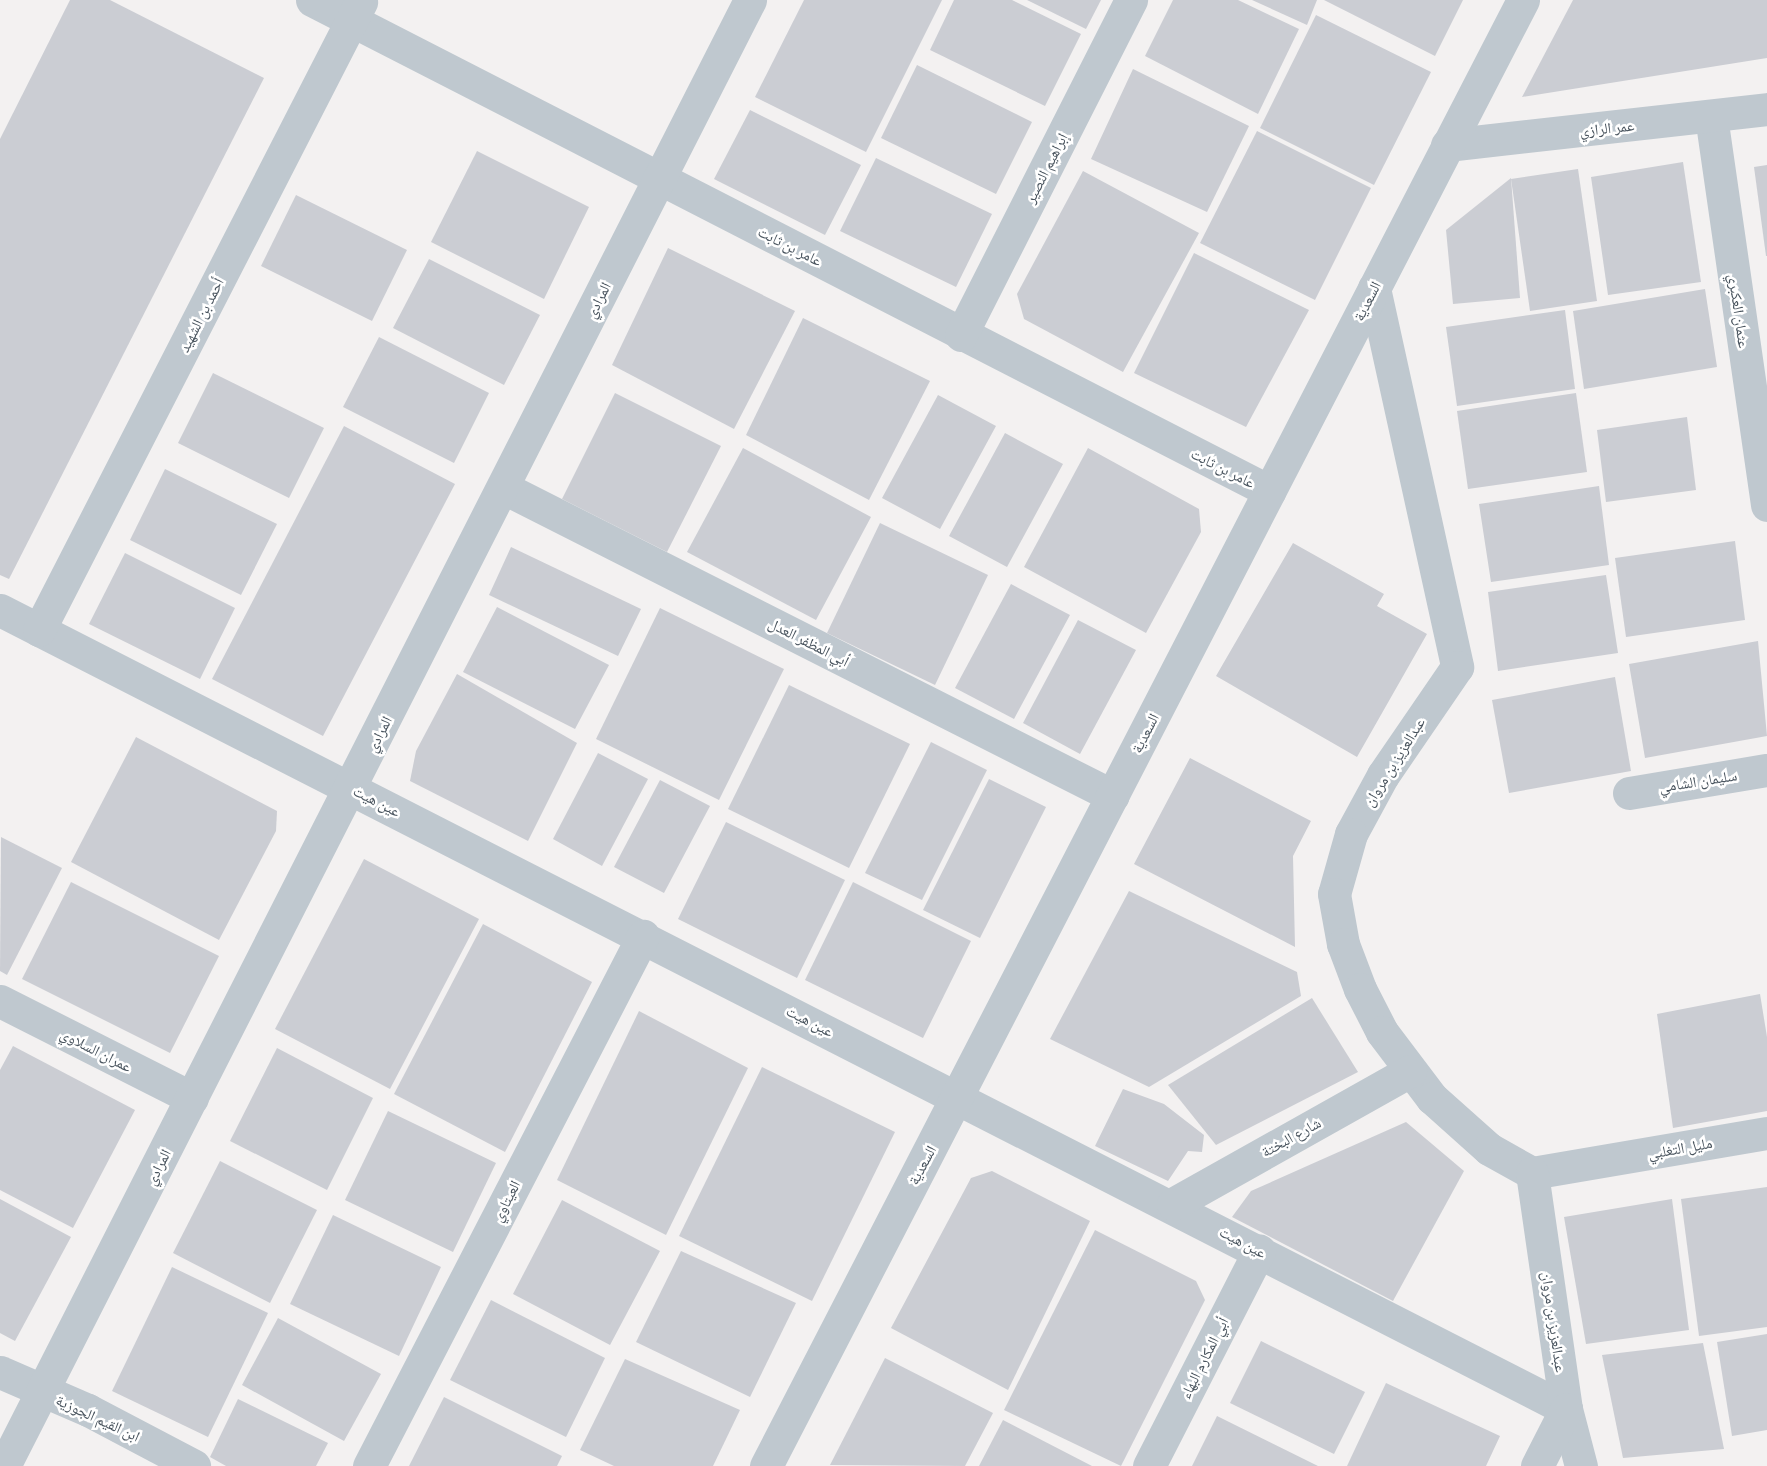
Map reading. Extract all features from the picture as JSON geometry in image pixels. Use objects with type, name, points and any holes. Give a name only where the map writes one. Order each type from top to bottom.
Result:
[{"type":"street","name":"عامر بن ثابت","points":[[312,0],[357,10],[659,179],[1269,491]]},
{"type":"street","name":"المرادي","points":[[4,1466],[352,789],[750,0]]},
{"type":"street","name":"إبراهيم النصير","points":[[961,335],[1131,0]]},
{"type":"street","name":"السعدية","points":[[766,1466],[1523,0]]},
{"type":"street","name":"أحمد بن الشهيد","points":[[39,630],[357,10]]},
{"type":"street","name":"عمر الرازي","points":[[1448,145],[1767,109]]},
{"type":"street","name":"عثمان العكبري","points":[[1712,116],[1767,505]]},
{"type":"street","name":"عبدالعزيز بن مروان","points":[[1374,288],[1457,667],[1383,775],[1351,834],[1334,894],[1343,944],[1360,989],[1410,1071],[1490,1149],[1532,1173],[1566,1409]]},
{"type":"street","name":"أبي المظفر العدل","points":[[504,488],[1113,796]]},
{"type":"street","name":"عين هيت","points":[[0,610],[1173,1204],[1259,1251],[1566,1409]]},
{"type":"street","name":"سليمان الشامي","points":[[1629,793],[1767,770]]},
{"type":"street","name":"العيتاوي","points":[[369,1466],[643,936]]},
{"type":"street","name":"عمران السلاوي","points":[[0,1001],[192,1098]]},
{"type":"street","name":"شارع البختة","points":[[1173,1204],[1410,1071]]},
{"type":"street","name":"مليل التغلبي","points":[[1532,1173],[1767,1133]]},
{"type":"street","name":"أبي المكارم البهاء","points":[[1149,1466],[1259,1251]]},
{"type":"street","name":"ابن القيم الجوزية","points":[[0,1372],[88,1410],[194,1466]]},
{"type":"street","points":[[1537,1466],[1566,1409]]},
{"type":"street","points":[[1566,1409],[1581,1466]]},
{"type":"building","points":[[70,0],[110,0],[264,78],[9,579],[0,575],[0,139]]},
{"type":"building","points":[[804,0],[942,0],[866,152],[755,97]]},
{"type":"building","points":[[954,0],[1012,0],[1081,34],[1045,106],[930,50]]},
{"type":"building","points":[[1027,0],[1101,0],[1086,29]]},
{"type":"building","points":[[1173,0],[1238,0],[1299,29],[1258,114],[1145,56]]},
{"type":"building","points":[[1252,0],[1317,0],[1307,25]]},
{"type":"building","points":[[1324,0],[1463,0],[1435,56]]},
{"type":"building","points":[[1573,0],[1767,0],[1767,58],[1522,97]]},
{"type":"building","points":[[1316,15],[1431,72],[1374,185],[1260,128]]},
{"type":"building","points":[[917,65],[1032,122],[996,194],[881,138]]},
{"type":"building","points":[[1133,69],[1249,126],[1207,212],[1091,159]]},
{"type":"building","points":[[750,110],[861,165],[825,235],[714,179]]},
{"type":"building","points":[[1257,131],[1371,188],[1315,300],[1200,243]]},
{"type":"building","points":[[477,151],[589,207],[544,299],[431,242]]},
{"type":"building","points":[[876,158],[992,214],[956,287],[840,231]]},
{"type":"building","points":[[1683,162],[1701,282],[1608,295],[1591,177]]},
{"type":"building","points":[[1767,165],[1767,256],[1766,256],[1754,167]]},
{"type":"building","points":[[1578,169],[1597,301],[1530,311],[1511,179]]},
{"type":"building","points":[[1083,171],[1199,233],[1123,372],[1024,319],[1017,294]]},
{"type":"building","points":[[1511,178],[1520,298],[1453,304],[1446,230]]},
{"type":"building","points":[[296,195],[407,250],[372,321],[261,266]]},
{"type":"building","points":[[668,248],[795,311],[734,429],[612,365]]},
{"type":"building","points":[[1194,253],[1309,310],[1246,427],[1134,373]]},
{"type":"building","points":[[429,259],[540,315],[504,385],[393,328]]},
{"type":"building","points":[[1705,289],[1717,367],[1584,389],[1573,311]]},
{"type":"building","points":[[1565,310],[1575,389],[1457,406],[1446,327]]},
{"type":"building","points":[[803,318],[930,381],[869,500],[746,435]]},
{"type":"building","points":[[379,337],[489,393],[454,463],[343,407]]},
{"type":"building","points":[[213,373],[324,428],[289,498],[178,443]]},
{"type":"building","points":[[615,393],[721,446],[667,552],[562,499]]},
{"type":"building","points":[[1576,393],[1587,472],[1468,489],[1457,411]]},
{"type":"building","points":[[938,395],[996,426],[940,529],[882,498]]},
{"type":"building","points":[[1687,417],[1696,490],[1606,502],[1597,430]]},
{"type":"building","points":[[344,426],[455,484],[323,736],[212,679]]},
{"type":"building","points":[[1005,433],[1063,464],[1007,567],[949,536]]},
{"type":"building","points":[[743,448],[871,517],[816,620],[687,552]]},
{"type":"building","points":[[1088,448],[1199,509],[1201,532],[1146,633],[1024,567]]},
{"type":"building","points":[[165,469],[277,524],[241,595],[130,540]]},
{"type":"building","points":[[1599,486],[1609,565],[1491,582],[1479,504]]},
{"type":"building","points":[[880,523],[988,575],[935,685],[827,633]]},
{"type":"building","points":[[1735,541],[1745,620],[1626,637],[1615,558]]},
{"type":"building","points":[[1293,543],[1384,594],[1377,606],[1427,634],[1357,757],[1216,676]]},
{"type":"building","points":[[511,547],[641,609],[618,656],[489,595]]},
{"type":"building","points":[[125,553],[235,608],[200,679],[89,624]]},
{"type":"building","points":[[1606,575],[1618,653],[1498,671],[1488,592]]},
{"type":"building","points":[[1011,584],[1070,615],[1014,719],[955,688]]},
{"type":"building","points":[[497,607],[609,665],[575,729],[463,672]]},
{"type":"building","points":[[660,608],[784,669],[719,800],[596,739]]},
{"type":"building","points":[[1078,620],[1136,650],[1080,754],[1023,723]]},
{"type":"building","points":[[1758,641],[1767,736],[1645,758],[1629,664]]},
{"type":"building","points":[[457,674],[577,743],[528,841],[410,781],[416,751]]},
{"type":"building","points":[[1615,677],[1631,771],[1509,793],[1492,700]]},
{"type":"building","points":[[789,685],[910,744],[849,868],[728,809]]},
{"type":"building","points":[[136,737],[277,811],[276,831],[219,940],[71,862]]},
{"type":"building","points":[[931,742],[987,770],[922,900],[865,873]]},
{"type":"building","points":[[598,753],[648,779],[602,866],[553,839]]},
{"type":"building","points":[[1190,758],[1311,821],[1293,856],[1295,947],[1134,864]]},
{"type":"building","points":[[989,779],[1046,807],[980,938],[923,910]]},
{"type":"building","points":[[660,780],[710,806],[664,893],[614,867]]},
{"type":"building","points":[[726,822],[845,880],[797,978],[678,919]]},
{"type":"building","points":[[1,837],[62,868],[7,975],[0,971]]},
{"type":"building","points":[[364,859],[479,919],[390,1089],[275,1029]]},
{"type":"building","points":[[71,882],[219,956],[170,1053],[22,979]]},
{"type":"building","points":[[853,882],[971,941],[923,1038],[805,980]]},
{"type":"building","points":[[1129,891],[1297,972],[1301,996],[1149,1087],[1050,1039]]},
{"type":"building","points":[[483,924],[592,982],[505,1152],[394,1094]]},
{"type":"building","points":[[1760,994],[1767,1037],[1767,1111],[1673,1128],[1657,1014]]},
{"type":"building","points":[[1312,998],[1358,1072],[1216,1145],[1168,1085]]},
{"type":"building","points":[[639,1011],[748,1068],[666,1235],[557,1180]]},
{"type":"building","points":[[13,1046],[135,1110],[73,1228],[0,1190],[0,1070]]},
{"type":"building","points":[[277,1048],[373,1098],[327,1190],[230,1141]]},
{"type":"building","points":[[762,1067],[895,1132],[812,1301],[679,1236]]},
{"type":"building","points":[[1123,1089],[1164,1104],[1204,1135],[1202,1152],[1188,1151],[1168,1181],[1095,1146]]},
{"type":"building","points":[[388,1111],[496,1163],[453,1252],[345,1200]]},
{"type":"building","points":[[1406,1122],[1464,1171],[1393,1301],[1232,1217],[1251,1191]]},
{"type":"building","points":[[220,1161],[317,1210],[270,1303],[173,1253]]},
{"type":"building","points":[[992,1171],[1090,1221],[1008,1390],[891,1328],[971,1178]]},
{"type":"building","points":[[1767,1187],[1767,1327],[1699,1336],[1681,1199]]},
{"type":"building","points":[[0,1199],[71,1237],[15,1341],[0,1333]]},
{"type":"building","points":[[1672,1199],[1689,1330],[1586,1344],[1564,1217]]},
{"type":"building","points":[[562,1200],[660,1251],[610,1345],[513,1294]]},
{"type":"building","points":[[333,1215],[441,1267],[399,1356],[290,1304]]},
{"type":"building","points":[[1095,1230],[1196,1281],[1205,1300],[1121,1466],[1004,1410]]},
{"type":"building","points":[[681,1251],[796,1303],[750,1397],[636,1342]]},
{"type":"building","points":[[172,1267],[268,1313],[208,1437],[112,1391]]},
{"type":"building","points":[[491,1300],[605,1358],[566,1437],[450,1380]]},
{"type":"building","points":[[278,1318],[381,1374],[344,1441],[242,1385]]},
{"type":"building","points":[[1767,1334],[1767,1430],[1732,1436],[1717,1342]]},
{"type":"building","points":[[1261,1341],[1365,1392],[1334,1454],[1230,1403]]},
{"type":"building","points":[[1703,1343],[1724,1449],[1623,1458],[1602,1355]]},
{"type":"building","points":[[885,1358],[993,1413],[965,1466],[830,1465]]},
{"type":"building","points":[[625,1359],[740,1410],[713,1466],[614,1466],[580,1450]]},
{"type":"building","points":[[1386,1383],[1500,1436],[1486,1466],[1347,1466]]},
{"type":"building","points":[[444,1397],[562,1456],[557,1466],[409,1466]]},
{"type":"building","points":[[238,1399],[328,1443],[316,1466],[226,1466],[210,1457]]},
{"type":"building","points":[[1217,1416],[1318,1466],[1192,1466]]},
{"type":"building","points":[[1003,1420],[1092,1466],[979,1466]]}]
